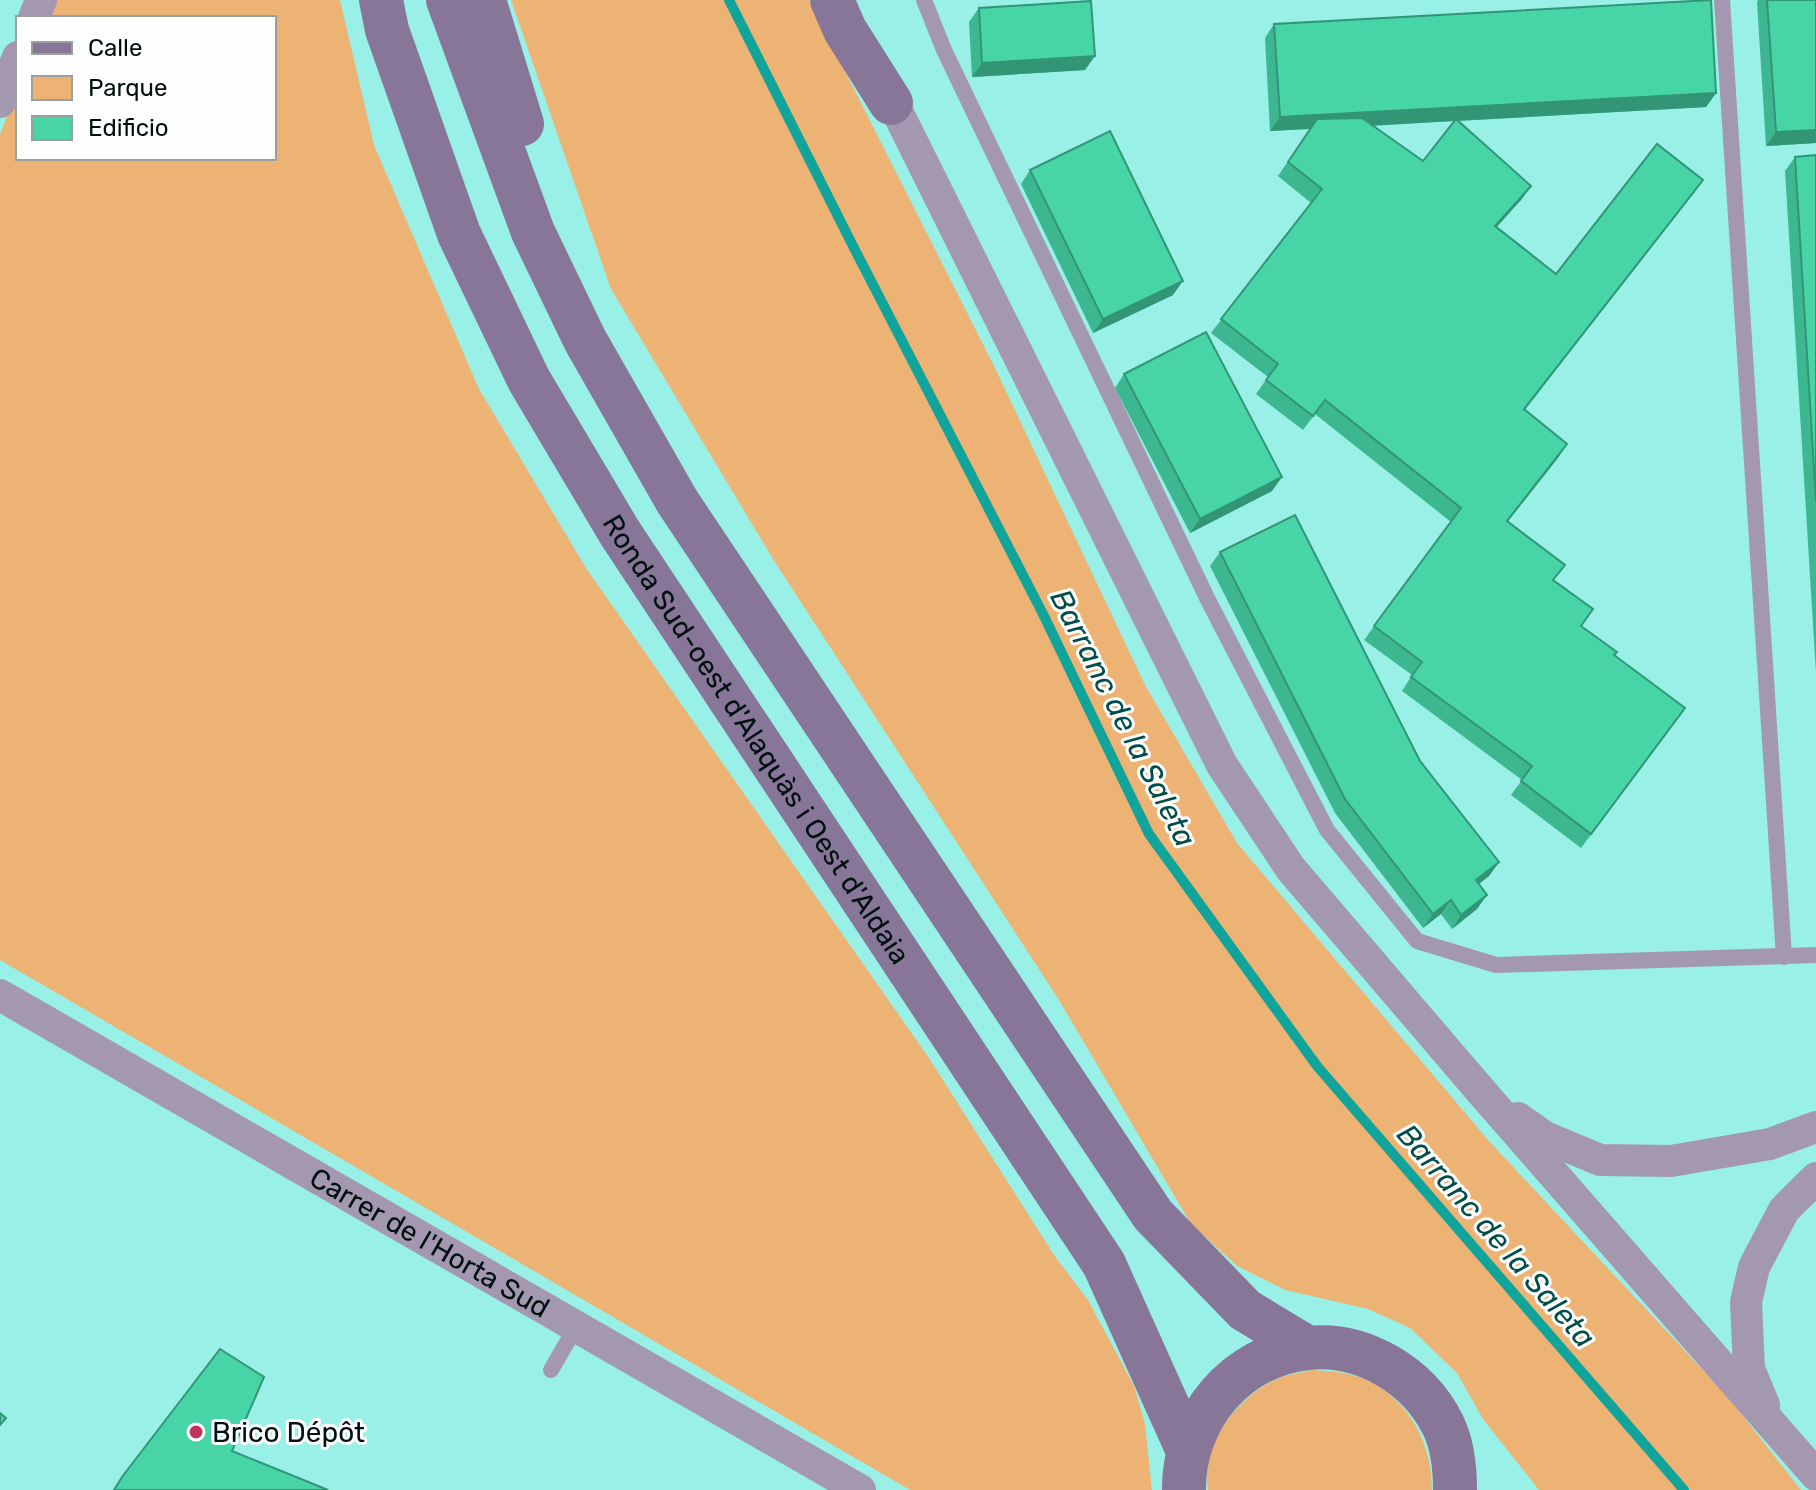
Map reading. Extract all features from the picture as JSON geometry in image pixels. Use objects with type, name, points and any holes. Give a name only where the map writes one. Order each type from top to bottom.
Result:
[{"type":"main road","name":"Ronda Sud-oest d'Alaquàs i Oest d'Aldaia","points":[[381,0],[387,30],[459,234],[529,380],[620,533],[1104,1264],[1186,1471]]},
{"type":"main road","points":[[448,0],[533,232],[585,340],[677,501],[1153,1215],[1245,1310],[1308,1348]]},
{"type":"main road","points":[[484,0],[535,165],[533,232]]},
{"type":"main road","points":[[832,0],[845,30],[891,103]]},
{"type":"main road","points":[[1186,1471],[1204,1412],[1231,1380],[1267,1358],[1308,1348],[1349,1350],[1388,1365],[1420,1391],[1443,1425],[1455,1465],[1455,1490]]},
{"type":"street","points":[[850,0],[891,103],[1222,765],[1291,869],[1816,1475]]},
{"type":"street","points":[[0,102],[16,62]]},
{"type":"street","name":"Carrer de l'Horta Sud","points":[[0,995],[860,1490]]},
{"type":"street","points":[[1480,1090],[1545,1137],[1600,1160],[1671,1161],[1770,1144],[1816,1127]]},
{"type":"street","points":[[1787,1441],[1763,1403],[1749,1369],[1746,1302],[1754,1267],[1768,1237],[1784,1210],[1816,1178]]},
{"type":"lane","points":[[924,0],[944,50],[1208,600],[1327,830],[1417,941],[1496,965],[1816,955]]},
{"type":"lane","points":[[1722,0],[1784,957]]},
{"type":"lane","points":[[551,1370],[577,1325]]},
{"type":"green space","points":[[53,0],[340,0],[374,145],[479,389],[586,568],[929,1058],[1054,1255],[1088,1300],[1134,1386],[1145,1424],[1152,1490],[910,1490],[0,960],[0,134],[16,93],[16,160],[276,160],[276,16],[47,16]]},
{"type":"green space","points":[[511,0],[809,0],[996,370],[1145,685],[1237,843],[1488,1140],[1728,1397],[1801,1490],[1539,1490],[1483,1419],[1457,1373],[1410,1328],[1368,1309],[1285,1290],[1237,1266],[1191,1224],[1059,1000],[773,559],[611,289]]},
{"type":"green space","points":[[1312,1370],[1339,1372],[1363,1379],[1396,1400],[1419,1432],[1431,1470],[1432,1490],[1208,1490],[1210,1456],[1224,1424],[1235,1411],[1275,1380]]},
{"type":"building","points":[[1711,0],[1716,93],[1280,117],[1274,24]]},
{"type":"building","points":[[1767,0],[1816,0],[1816,130],[1776,132]]},
{"type":"building","points":[[1091,1],[1095,56],[982,63],[979,8]]},
{"type":"building","points":[[1362,118],[1423,161],[1456,119],[1531,186],[1495,226],[1556,274],[1657,144],[1703,180],[1524,409],[1567,444],[1507,521],[1565,565],[1553,580],[1593,609],[1581,626],[1685,708],[1591,834],[1521,781],[1532,766],[1411,677],[1422,662],[1374,626],[1461,508],[1325,400],[1313,416],[1266,380],[1278,364],[1221,319],[1322,189],[1288,162],[1317,119]]},
{"type":"building","points":[[1110,131],[1183,281],[1103,319],[1030,170]]},
{"type":"building","points":[[1816,155],[1816,502],[1795,157]]},
{"type":"building","points":[[1206,332],[1282,477],[1200,519],[1124,374]]},
{"type":"building","points":[[1295,515],[1420,761],[1499,862],[1476,880],[1487,895],[1461,915],[1451,900],[1433,914],[1345,799],[1220,552]]},
{"type":"building","name":"Brico Dépôt","points":[[220,1349],[264,1377],[232,1451],[328,1490],[114,1490]]},
{"type":"waterway","name":"Barranc de la Saleta","points":[[729,0],[1043,614],[1149,834],[1317,1066],[1684,1490]]},
{"type":"place","name":"Brico Dépôt","points":[[196,1432]]}]
